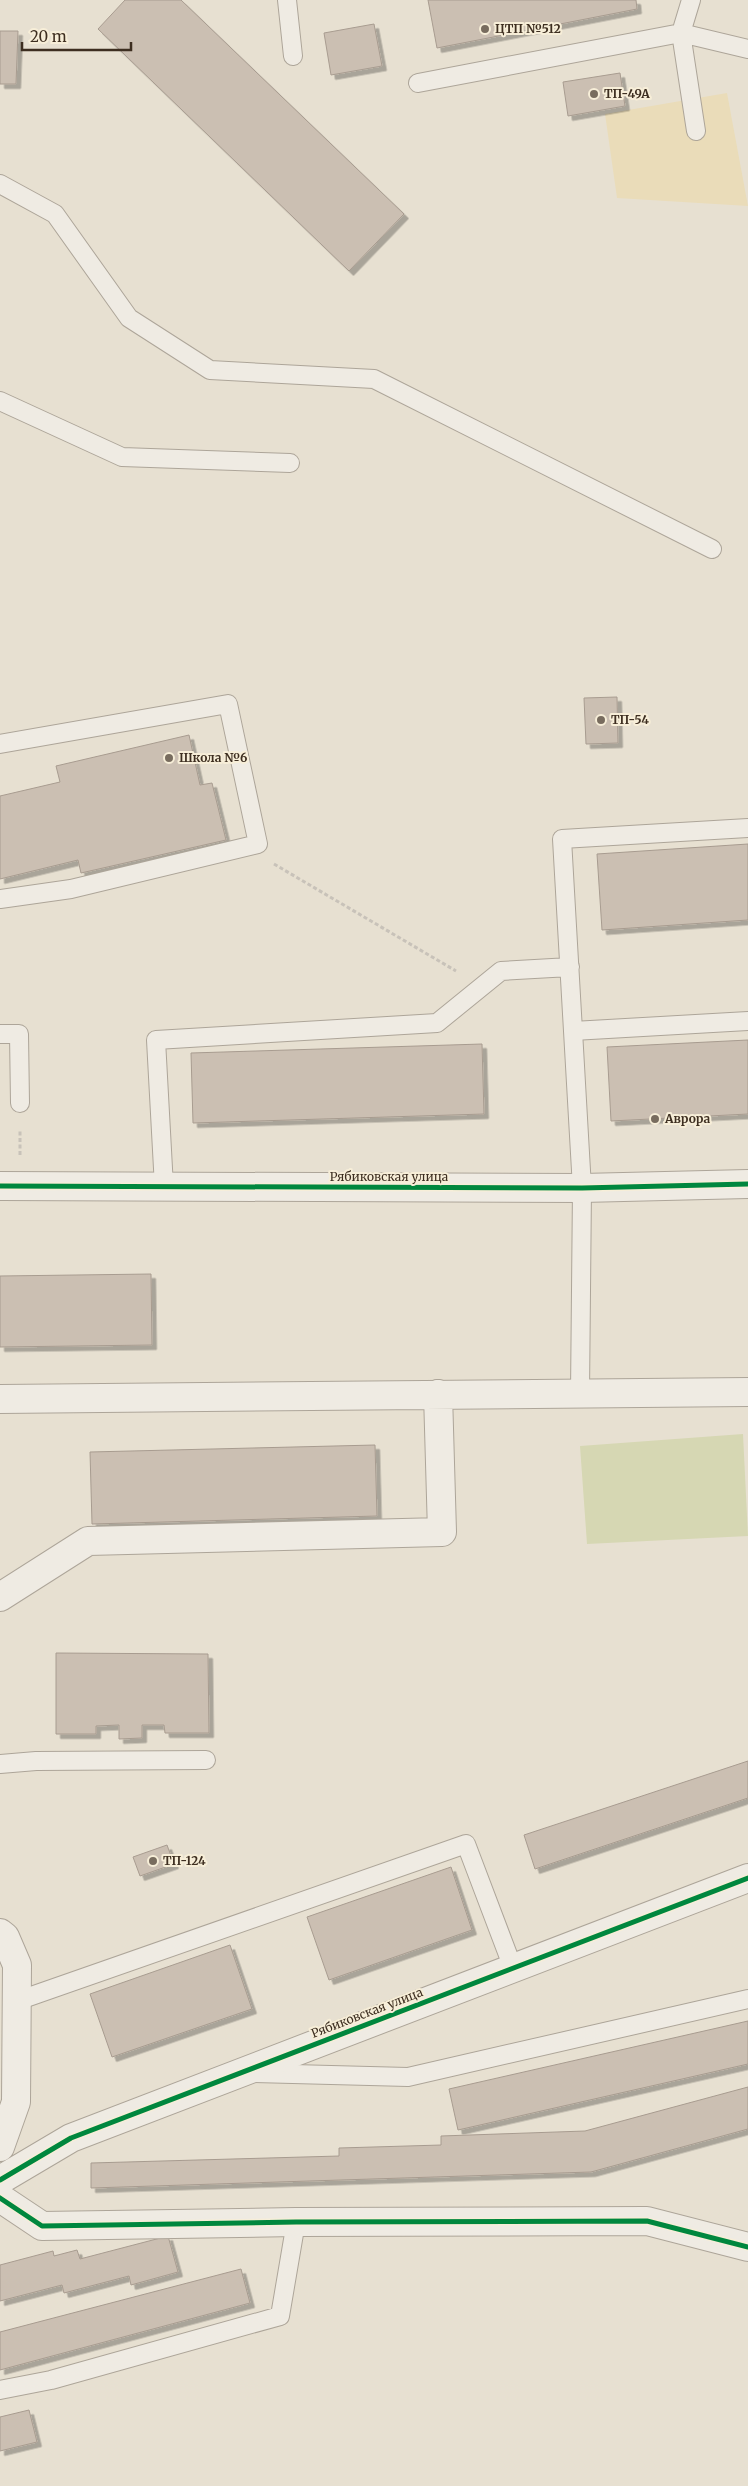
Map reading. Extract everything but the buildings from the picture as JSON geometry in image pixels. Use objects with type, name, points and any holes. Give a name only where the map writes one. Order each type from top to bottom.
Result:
[{"type":"street","name":"Рябиковская улица","points":[[10,1186],[582,1188],[748,1184]]},
{"type":"street","points":[[0,1398],[748,1392]]},
{"type":"street","points":[[0,1597],[88,1541],[442,1532],[438,1394]]},
{"type":"street","name":"Рябиковская улица","points":[[0,2180],[71,2138],[748,1878]]},
{"type":"street","points":[[0,1933],[5,1937],[18,1965],[17,2001],[8,2102],[0,2147]]},
{"type":"street","points":[[0,2198],[42,2226],[296,2222],[647,2221],[748,2247]]},
{"type":"lane","points":[[286,0],[293,56]]},
{"type":"lane","points":[[691,0],[681,33],[696,130]]},
{"type":"lane","points":[[418,83],[681,33],[748,49]]},
{"type":"lane","points":[[0,184],[55,214],[129,318],[210,370],[374,379],[712,549]]},
{"type":"lane","points":[[0,401],[122,457],[290,463]]},
{"type":"lane","points":[[0,744],[228,704],[258,844],[71,889],[0,899]]},
{"type":"lane","points":[[580,1393],[582,1188],[562,839],[748,828]]},
{"type":"lane","points":[[164,1187],[156,1040],[437,1023],[501,971],[570,967]]},
{"type":"lane","points":[[573,1031],[748,1021]]},
{"type":"lane","points":[[0,1034],[19,1034],[20,1103]]},
{"type":"lane","points":[[0,1764],[36,1761],[206,1760]]},
{"type":"lane","points":[[17,2001],[466,1844],[513,1968]]},
{"type":"lane","points":[[240,2073],[408,2077],[748,1999]]},
{"type":"lane","points":[[0,2390],[51,2380],[280,2316],[296,2222]]},
{"type":"path","points":[[268,860],[455,970],[474,993]]},
{"type":"path","points":[[10,1186],[20,1103]]},
{"type":"green space","points":[[743,1434],[748,1536],[587,1544],[580,1446]]},
{"type":"sand","points":[[727,93],[748,206],[617,198],[605,114]]},
{"type":"cycle path","points":[[0,1186],[582,1188],[748,1184]]},
{"type":"cycle path","points":[[0,2180],[71,2138],[748,1878]]},
{"type":"cycle path","points":[[0,2198],[42,2226],[296,2222],[647,2221],[748,2247]]},
{"type":"place","name":"ЦТП №512","points":[[485,29]]},
{"type":"place","name":"ТП-49А","points":[[594,94]]},
{"type":"place","name":"ТП-54","points":[[601,720]]},
{"type":"place","name":"Школа №6","points":[[169,758]]},
{"type":"place","name":"Аврора","points":[[655,1119]]},
{"type":"place","name":"ТП-124","points":[[153,1861]]}]
